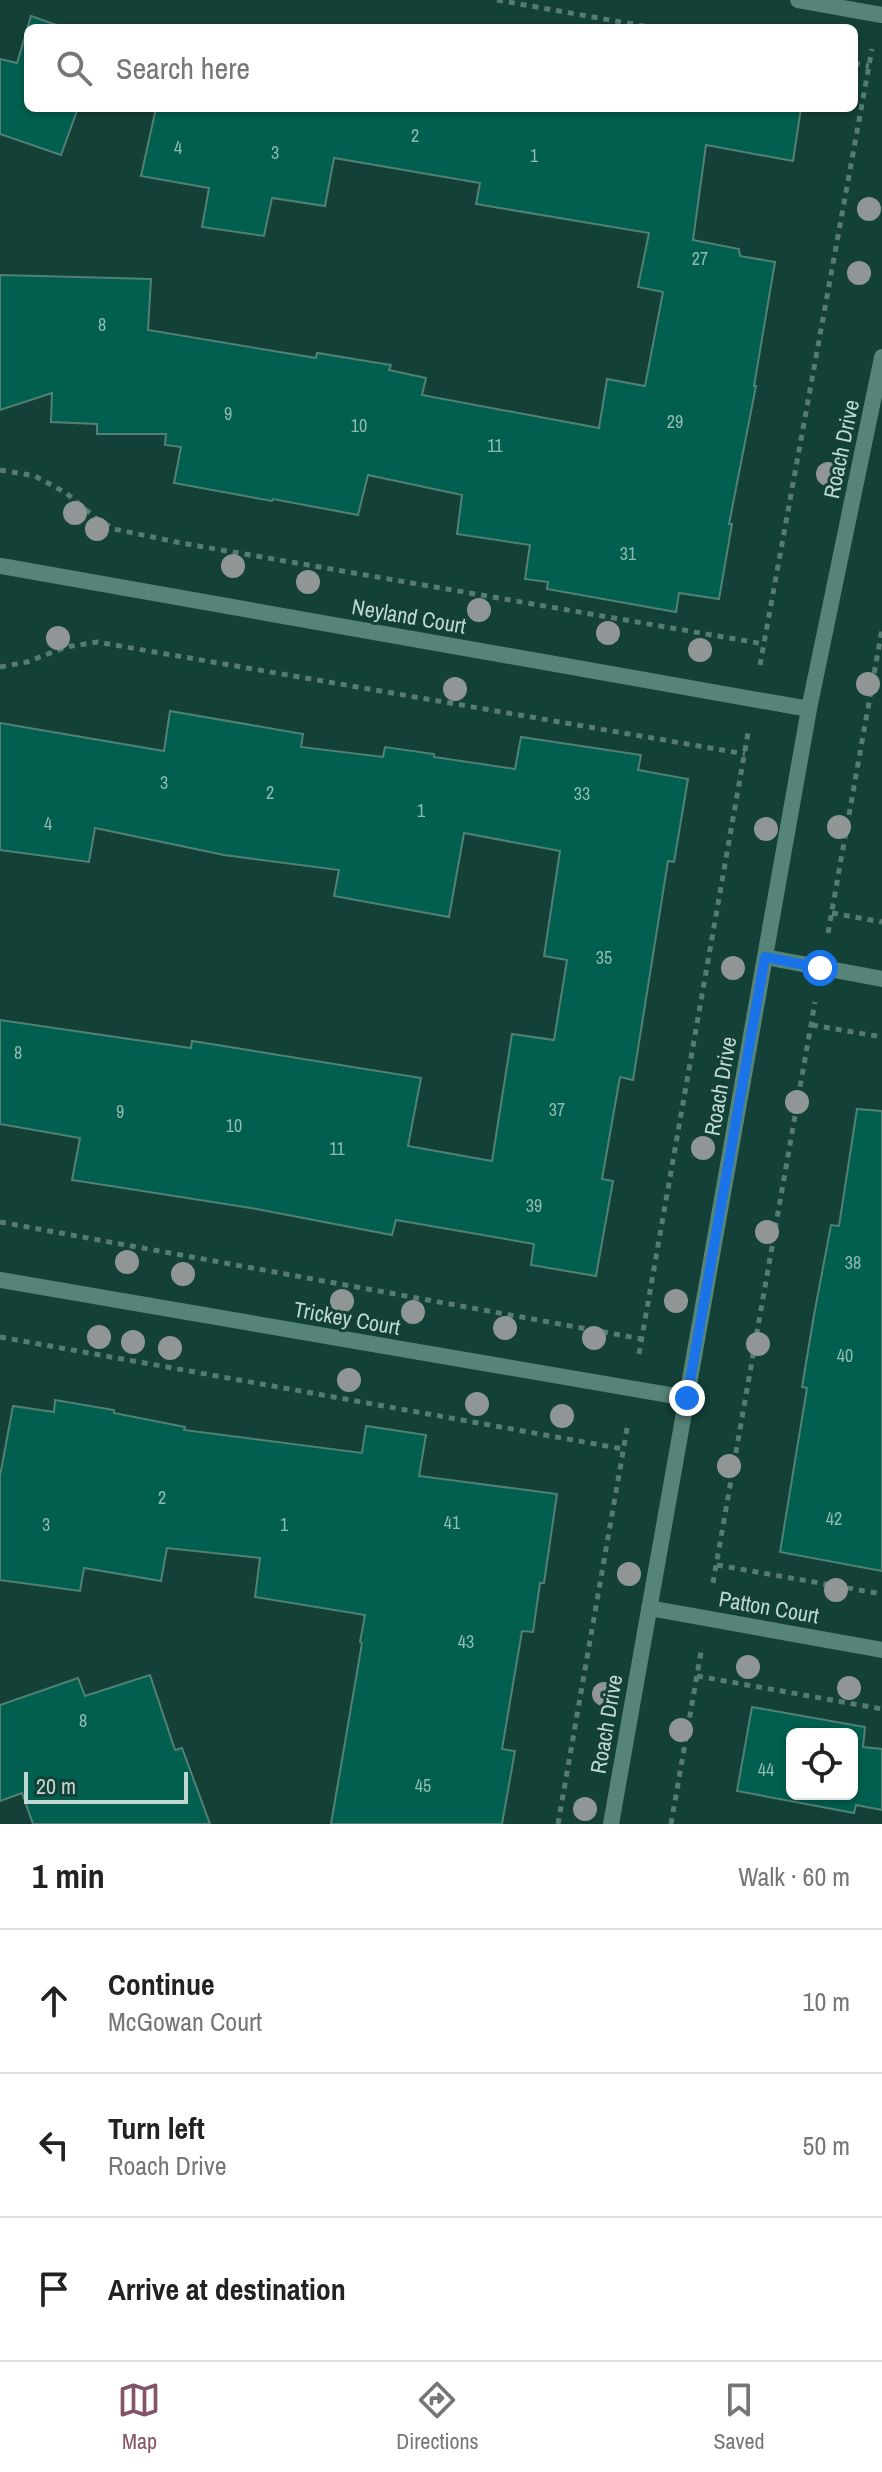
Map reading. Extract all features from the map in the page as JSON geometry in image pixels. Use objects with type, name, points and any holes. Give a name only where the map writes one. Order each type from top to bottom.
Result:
[{"type":"street","points":[[798,0],[880,15]]},
{"type":"street","name":"Roach Drive","points":[[611,1824],[809,709],[882,357]]},
{"type":"street","name":"Neyland Court","points":[[1,566],[809,709]]},
{"type":"street","points":[[765,957],[882,979]]},
{"type":"street","name":"Trickey Court","points":[[0,1280],[687,1398]]},
{"type":"street","name":"Patton Court","points":[[649,1608],[882,1650]]},
{"type":"path","points":[[497,0],[632,24]]},
{"type":"path","points":[[558,1824],[754,700],[880,15]]},
{"type":"path","points":[[858,64],[869,66]]},
{"type":"path","points":[[0,470],[35,476],[66,493],[114,529],[764,644]]},
{"type":"path","points":[[671,1824],[882,629]]},
{"type":"path","points":[[0,667],[27,662],[66,647],[97,642],[745,754]]},
{"type":"path","points":[[832,913],[882,922]]},
{"type":"path","points":[[812,1025],[882,1037]]},
{"type":"path","points":[[0,1222],[642,1339]]},
{"type":"path","points":[[0,1337],[623,1449]]},
{"type":"path","points":[[717,1565],[882,1594]]},
{"type":"path","points":[[697,1676],[882,1709]]},
{"type":"building","points":[[31,16],[54,24],[29,24]]},
{"type":"building","points":[[24,40],[24,112],[77,112],[61,155],[0,134],[0,59],[17,63]]},
{"type":"building","points":[[155,112],[800,112],[793,161],[706,145],[693,240],[739,249],[740,256],[775,262],[756,386],[729,524],[732,524],[719,599],[679,593],[676,612],[547,589],[548,582],[525,579],[530,545],[457,534],[462,495],[368,475],[358,515],[174,483],[181,447],[165,445],[166,434],[97,434],[97,424],[51,422],[52,393],[0,410],[0,275],[151,279],[148,330],[316,358],[317,353],[391,365],[389,370],[426,378],[422,395],[599,428],[607,379],[645,386],[663,292],[638,287],[649,233],[476,204],[480,183],[334,158],[325,206],[272,198],[264,236],[202,227],[209,188],[141,176]]},
{"type":"building","points":[[170,711],[303,734],[301,747],[383,757],[385,747],[515,769],[521,737],[641,755],[638,770],[688,779],[674,862],[668,861],[633,1080],[620,1077],[602,1179],[613,1181],[596,1276],[531,1265],[534,1244],[396,1220],[392,1235],[251,1208],[72,1180],[80,1138],[0,1124],[0,1020],[191,1048],[192,1041],[421,1078],[408,1146],[492,1161],[512,1034],[554,1040],[567,960],[544,956],[560,851],[464,833],[449,917],[334,896],[339,870],[224,855],[95,828],[89,862],[0,850],[0,723],[164,751]]},
{"type":"building","points":[[857,1109],[882,1111],[882,1571],[780,1552],[807,1388],[802,1387],[814,1315],[831,1225],[839,1226]]},
{"type":"building","points":[[55,1400],[114,1410],[114,1413],[185,1427],[184,1430],[362,1453],[366,1426],[426,1435],[419,1476],[557,1494],[544,1583],[540,1583],[533,1632],[522,1631],[502,1749],[515,1751],[502,1824],[331,1824],[365,1615],[255,1597],[260,1558],[167,1548],[161,1581],[84,1568],[80,1591],[0,1580],[0,1476],[13,1406],[54,1412]]},
{"type":"building","points":[[150,1675],[175,1750],[182,1748],[210,1824],[33,1824],[22,1793],[0,1801],[0,1705],[78,1678],[85,1696]]},
{"type":"building","points":[[752,1707],[865,1727],[863,1747],[882,1749],[882,1810],[856,1805],[854,1813],[737,1791]]},
{"type":"route","points":[[687,1398],[765,957],[820,968]]}]
